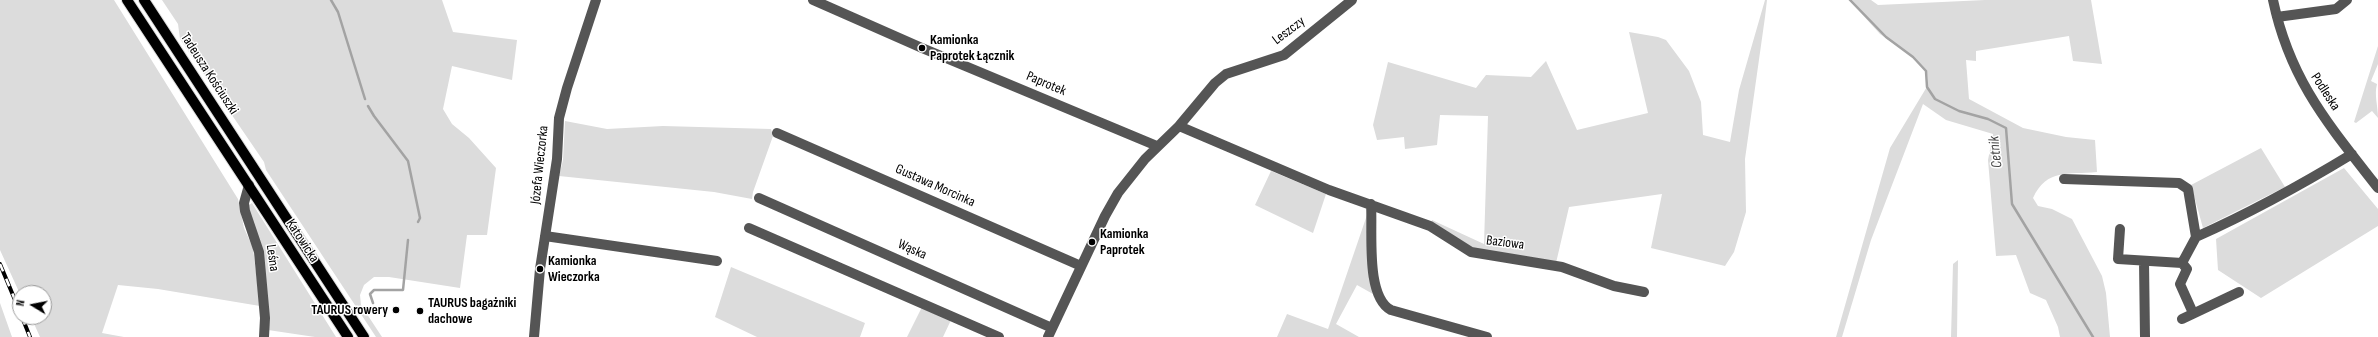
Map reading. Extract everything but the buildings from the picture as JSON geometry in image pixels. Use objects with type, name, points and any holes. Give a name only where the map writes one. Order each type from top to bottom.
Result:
[{"type":"main road","name":"Tadeusza Kościuszki","points":[[127,0],[234,161]]},
{"type":"main road","name":"Tadeusza Kościuszki","points":[[144,0],[250,163]]},
{"type":"main road","name":"Katowicka","points":[[234,161],[348,337]]},
{"type":"main road","name":"Katowicka","points":[[250,163],[364,337]]},
{"type":"street","name":"Józefa Wieczorka","points":[[534,337],[544,236],[557,159],[560,118],[566,88],[596,0]]},
{"type":"street","name":"Paprotek","points":[[813,0],[922,48],[1157,146]]},
{"type":"street","name":"Leszczy","points":[[1179,126],[1215,83],[1226,74],[1284,55],[1352,0]]},
{"type":"street","name":"Podleska","points":[[2273,0],[2286,48],[2310,97],[2378,188]]},
{"type":"street","points":[[2277,17],[2336,10],[2347,0]]},
{"type":"street","points":[[1050,332],[1118,193],[1130,176],[1157,146],[1179,126]]},
{"type":"street","name":"Baziowa","points":[[1179,126],[1329,190],[1430,226],[1463,248],[1477,254],[1530,260],[1562,267],[1614,286],[1644,292]]},
{"type":"street","name":"Gustawa Morcinka","points":[[777,133],[1081,266]]},
{"type":"street","points":[[2196,237],[2238,219],[2311,179],[2352,154]]},
{"type":"street","points":[[2064,179],[2179,183],[2188,189],[2196,237],[2182,264]]},
{"type":"street","name":"Leśna","points":[[249,185],[244,203],[245,212],[259,252],[265,318],[264,337]]},
{"type":"street","name":"Wąska","points":[[759,198],[1050,332]]},
{"type":"street","points":[[1371,204],[1374,282],[1380,301],[1392,310],[1487,337]]},
{"type":"street","points":[[749,228],[999,337]]},
{"type":"street","points":[[2120,229],[2118,259],[2182,264],[2188,269],[2180,284],[2193,313]]},
{"type":"street","points":[[544,236],[717,261]]},
{"type":"street","points":[[2144,261],[2144,337]]},
{"type":"street","points":[[2182,319],[2239,292]]},
{"type":"shaded area","points":[[0,0],[114,0],[238,199],[244,228],[253,248],[260,306],[158,289],[118,285],[102,333],[124,337],[40,337],[35,325],[52,325],[52,285],[16,285],[0,250]]},
{"type":"shaded area","points":[[162,0],[442,0],[453,32],[517,40],[512,80],[452,66],[443,109],[452,124],[469,138],[496,168],[487,235],[467,235],[460,288],[389,277],[374,277],[364,285],[360,295],[361,305],[382,337],[376,337],[266,170],[264,162],[180,39],[178,24]]},
{"type":"shaded area","points":[[1765,0],[1767,0],[1765,17],[1745,159],[1746,212],[1734,252],[1725,266],[1651,248],[1662,194],[1569,207],[1556,263],[1481,253],[1431,224],[1432,220],[1484,244],[1488,116],[1440,115],[1437,145],[1405,149],[1404,137],[1377,140],[1373,125],[1388,62],[1476,88],[1486,75],[1531,77],[1546,61],[1577,130],[1648,113],[1629,32],[1658,37],[1666,40],[1689,71],[1701,102],[1703,135],[1730,142],[1739,90]]},
{"type":"shaded area","points":[[1849,0],[1871,0],[1878,5],[1985,0],[2091,0],[2102,64],[2073,61],[2069,36],[1976,51],[1976,61],[1966,60],[1969,99],[2023,128],[2066,137],[2095,140],[2097,172],[2059,175],[2052,177],[2039,188],[2033,198],[2038,206],[2052,209],[2072,219],[2102,276],[2106,293],[2110,337],[2060,337],[2058,327],[2046,300],[2030,293],[2016,255],[1996,256],[1988,160],[1993,134],[1946,120],[1923,104],[1871,240],[1842,337],[1836,337],[1890,148],[1928,85],[1927,72],[1910,55],[1880,34]]},
{"type":"shaded area","points":[[2378,46],[2378,64],[2371,81],[2377,84],[2376,96],[2378,118],[2372,111],[2356,123],[2354,122]]},
{"type":"shaded area","points":[[565,121],[607,129],[663,126],[771,129],[773,136],[753,192],[752,199],[714,192],[559,176],[563,160]]},
{"type":"shaded area","points":[[2261,148],[2285,187],[2203,228],[2191,185]]},
{"type":"shaded area","points":[[2344,168],[2378,209],[2378,226],[2261,298],[2218,270],[2216,239]]},
{"type":"shaded area","points":[[1271,171],[1326,194],[1313,233],[1255,205]]},
{"type":"shaded area","points":[[252,203],[336,337],[315,337],[268,330],[249,205]]},
{"type":"shaded area","points":[[1367,215],[1373,294],[1357,285],[1336,324],[1359,337],[1277,337],[1287,314],[1328,329]]},
{"type":"shaded area","points":[[1958,260],[1957,337],[1951,337],[1953,264]]},
{"type":"shaded area","points":[[731,267],[865,323],[860,337],[757,337],[715,317]]},
{"type":"shaded area","points":[[0,303],[12,337],[0,337]]},
{"type":"shaded area","points":[[922,307],[951,320],[943,337],[907,337]]},
{"type":"waterway","points":[[331,0],[338,12],[365,99]]},
{"type":"waterway","name":"Cetnik","points":[[1850,0],[1886,37],[1913,57],[1926,71],[1927,87],[1935,99],[1959,111],[1988,119],[2006,128],[2012,204],[2093,337]]},
{"type":"waterway","points":[[368,106],[408,161],[420,218],[418,222]]},
{"type":"waterway","points":[[373,303],[370,294],[374,290],[403,290],[408,240]]},
{"type":"railway","points":[[0,264],[12,293]]},
{"type":"railway","points":[[25,325],[30,337]]},
{"type":"place","name":"Kamionka Paprotek Łącznik","points":[[922,48]]},
{"type":"place","name":"Kamionka Paprotek","points":[[1092,242]]},
{"type":"place","name":"Kamionka Wieczorka","points":[[540,269]]},
{"type":"place","name":"TAURUS rowery","points":[[396,310]]},
{"type":"place","name":"TAURUS bagażniki dachowe","points":[[420,311]]}]
